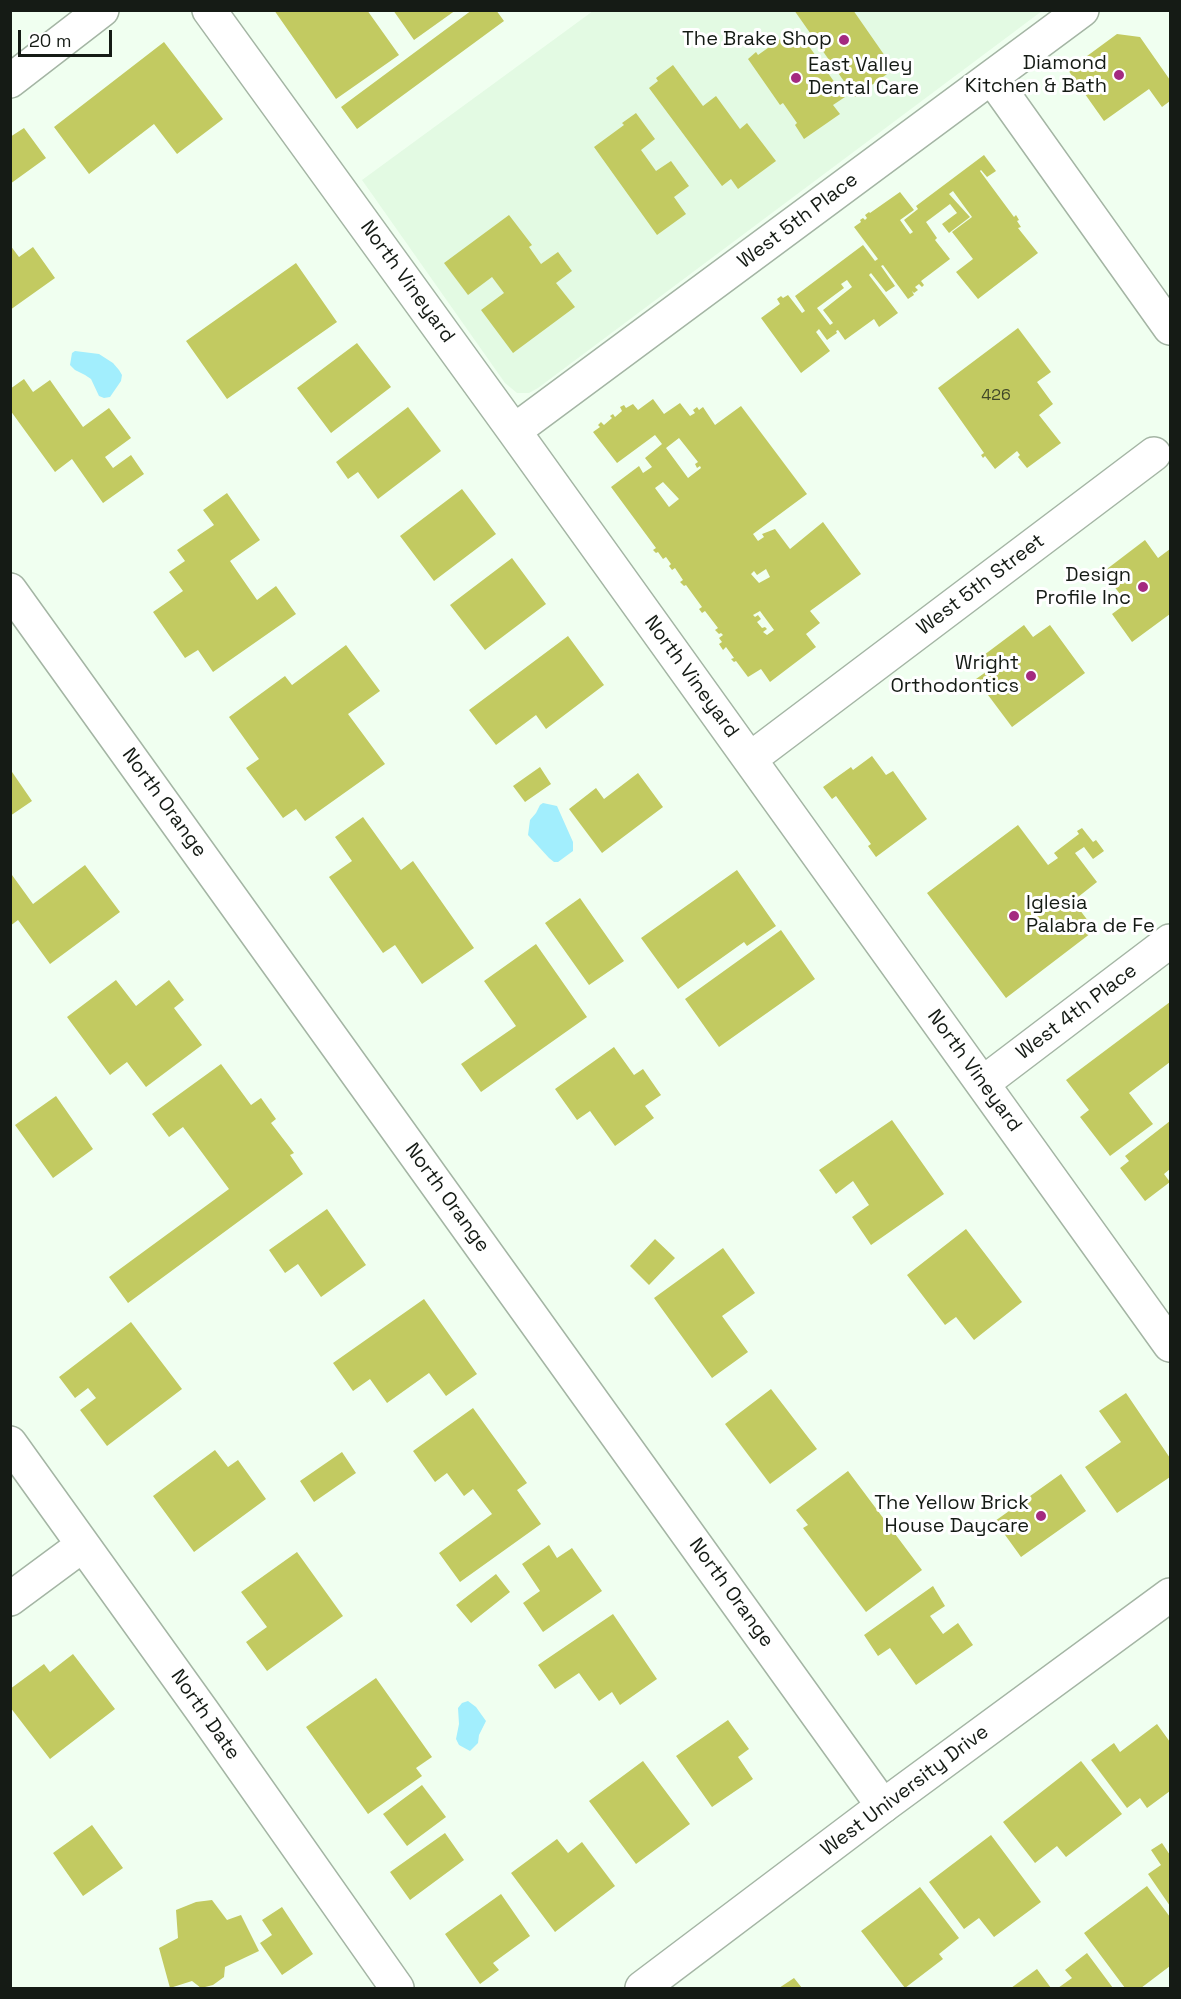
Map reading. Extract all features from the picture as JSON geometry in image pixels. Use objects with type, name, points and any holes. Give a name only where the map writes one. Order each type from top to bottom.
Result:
[{"type":"street","name":"North Vineyard","points":[[209,10],[1170,1345]]},
{"type":"street","name":"West 5th Place","points":[[514,431],[1082,10]]},
{"type":"street","points":[[10,81],[94,13]]},
{"type":"street","points":[[992,78],[1170,328]]},
{"type":"street","name":"West 5th Street","points":[[750,759],[1154,454]]},
{"type":"street","name":"North Orange","points":[[10,590],[884,1806]]},
{"type":"street","name":"West 4th Place","points":[[982,1083],[1170,941]]},
{"type":"street","name":"North Date","points":[[10,1443],[397,1989]]},
{"type":"street","points":[[10,1599],[84,1545]]},
{"type":"street","name":"West University Drive","points":[[642,1989],[884,1806],[1170,1595]]},
{"type":"shaded area","points":[[593,11],[1042,11],[538,388],[529,393],[517,393],[505,383],[362,180]]},
{"type":"water","points":[[75,351],[99,354],[119,370],[122,375],[121,381],[110,397],[99,396],[91,379],[70,365],[72,353]]},
{"type":"water","points":[[543,803],[557,806],[573,842],[573,851],[558,862],[549,858],[528,835],[530,820]]},
{"type":"water","points":[[468,1701],[476,1707],[486,1721],[478,1743],[470,1751],[459,1745],[456,1739],[459,1724],[458,1708],[462,1703]]},
{"type":"building","points":[[274,10],[367,10],[399,55],[336,99]]},
{"type":"building","points":[[393,10],[456,10],[414,40]]},
{"type":"building","points":[[472,10],[496,10],[504,21],[357,129],[341,107]]},
{"type":"building","name":"The Brake Shop","points":[[794,10],[853,10],[894,69],[855,97]]},
{"type":"building","name":"East Valley Dental Care","points":[[796,28],[845,97],[833,105],[840,114],[804,139],[795,125],[797,123],[783,103],[780,105],[748,59],[756,52],[758,55]]},
{"type":"building","name":"Diamond Kitchen & Bath","points":[[1117,34],[1140,37],[1170,80],[1170,101],[1162,107],[1149,89],[1104,121],[1068,70]]},
{"type":"building","points":[[164,42],[223,119],[177,154],[154,124],[89,174],[54,127]]},
{"type":"building","points":[[673,65],[703,106],[716,96],[740,129],[747,123],[776,161],[738,189],[731,179],[722,186],[649,88],[658,81],[656,78]]},
{"type":"building","points":[[636,113],[655,139],[641,150],[656,171],[671,161],[689,186],[674,197],[686,214],[657,235],[594,147]]},
{"type":"building","points":[[24,128],[46,158],[10,184],[10,137]]},
{"type":"building","points":[[984,155],[996,171],[987,177],[980,171],[1014,217],[1016,215],[1021,227],[1018,228],[1038,253],[978,299],[956,272],[973,259],[952,232],[972,217],[953,191],[949,194],[970,217],[949,233],[942,224],[957,213],[950,204],[926,222],[937,238],[935,240],[950,259],[921,281],[924,285],[922,287],[919,284],[915,287],[918,290],[914,293],[912,291],[914,295],[908,299],[883,265],[881,266],[895,286],[886,292],[871,273],[869,275],[898,313],[879,327],[874,319],[845,340],[838,330],[827,340],[819,329],[816,332],[830,351],[801,373],[761,318],[780,304],[777,299],[781,296],[783,298],[788,295],[802,313],[805,311],[795,296],[863,245],[875,261],[878,259],[854,227],[861,222],[860,220],[867,218],[865,215],[869,212],[900,192],[914,210],[900,220],[910,234],[913,232],[904,220],[918,209],[916,206]],"holes":[[[847,280],[852,287],[823,310],[833,323],[830,325],[817,308],[844,288],[841,284]]]},
{"type":"building","points":[[509,215],[532,245],[529,247],[541,264],[558,252],[572,271],[556,283],[575,307],[513,353],[481,310],[504,293],[492,277],[468,295],[444,263]]},
{"type":"building","points":[[10,245],[19,257],[33,247],[55,278],[10,310]]},
{"type":"building","points":[[296,263],[337,322],[227,399],[186,341]]},
{"type":"building","points":[[1018,328],[1051,372],[1037,382],[1053,404],[1039,415],[1061,443],[1027,468],[1018,457],[1020,455],[1017,451],[995,469],[985,456],[983,458],[981,455],[984,453],[938,388]]},
{"type":"building","points":[[357,343],[391,387],[331,433],[297,388]]},
{"type":"building","points":[[24,379],[33,392],[50,380],[83,427],[109,408],[131,438],[105,457],[113,468],[131,455],[144,474],[103,503],[72,459],[55,472],[10,410],[10,389]]},
{"type":"building","points":[[653,399],[664,414],[680,403],[690,416],[695,413],[693,410],[697,407],[699,410],[703,407],[715,425],[741,406],[807,494],[753,534],[758,541],[764,537],[762,534],[775,529],[790,549],[823,522],[861,574],[810,611],[820,623],[806,634],[816,647],[770,682],[761,669],[748,677],[736,661],[731,659],[734,658],[726,647],[723,650],[719,644],[722,642],[719,638],[723,635],[715,630],[718,628],[705,611],[702,613],[699,609],[702,607],[686,585],[680,582],[683,580],[675,568],[672,570],[669,566],[671,564],[666,557],[663,559],[658,552],[653,550],[656,548],[611,487],[639,466],[643,473],[652,467],[645,458],[662,444],[655,435],[617,463],[593,432],[600,427],[598,425],[601,422],[604,425],[612,418],[610,416],[613,414],[615,417],[622,411],[620,407],[624,405],[626,408],[633,404],[638,410]],"holes":[[[679,438],[698,462],[695,464],[697,468],[700,466],[701,468],[688,478],[666,448]],[[663,482],[679,499],[669,507],[655,488]],[[766,569],[770,577],[759,583],[751,574],[754,571],[757,575]],[[760,611],[774,630],[767,635],[763,632],[767,629],[762,628],[757,622],[761,619],[758,615],[755,617],[753,615]]]},
{"type":"building","points":[[408,407],[441,451],[378,499],[358,472],[348,479],[336,462]]},
{"type":"building","points":[[462,489],[496,534],[434,581],[400,536]]},
{"type":"building","points":[[227,493],[260,540],[230,561],[257,600],[276,586],[296,614],[213,672],[198,650],[185,658],[153,612],[183,591],[169,572],[185,561],[177,550],[214,525],[203,510]]},
{"type":"building","name":"Design Profile Inc","points":[[1145,540],[1158,558],[1170,549],[1170,614],[1132,642],[1112,614],[1127,603],[1103,572]]},
{"type":"building","points":[[512,558],[546,604],[485,650],[450,605]]},
{"type":"building","name":"Wright Orthodontics","points":[[1024,625],[1033,637],[1050,625],[1085,673],[1012,727],[976,679],[993,667],[984,655]]},
{"type":"building","points":[[568,636],[604,685],[546,729],[536,715],[496,745],[469,710]]},
{"type":"building","points":[[346,645],[380,691],[348,714],[385,764],[305,821],[296,809],[283,818],[246,768],[259,759],[229,717],[285,676],[292,685]]},
{"type":"building","points":[[872,756],[886,775],[893,771],[927,819],[876,857],[868,846],[871,844],[836,796],[832,799],[823,787],[851,767],[853,770]]},
{"type":"building","points":[[540,767],[551,784],[525,802],[513,786]]},
{"type":"building","points":[[10,769],[32,801],[10,816]]},
{"type":"building","points":[[638,773],[663,807],[602,853],[569,809],[596,788],[604,799]]},
{"type":"building","points":[[363,817],[401,870],[413,861],[474,948],[422,984],[395,945],[383,953],[329,877],[352,861],[335,837]]},
{"type":"building","name":"Iglesia Palabra de Fe","points":[[1018,825],[1048,865],[1058,858],[1054,853],[1079,834],[1077,831],[1082,828],[1093,842],[1096,840],[1104,851],[1093,859],[1084,847],[1075,853],[1097,882],[1073,901],[1095,930],[1006,998],[927,893]]},
{"type":"building","points":[[85,865],[120,912],[50,964],[18,920],[10,926],[10,877],[12,875],[33,904]]},
{"type":"building","points":[[737,870],[776,926],[747,946],[744,942],[678,989],[641,938]]},
{"type":"building","points":[[580,898],[624,961],[589,985],[545,923]]},
{"type":"building","points":[[781,930],[815,979],[719,1047],[685,999]]},
{"type":"building","points":[[536,944],[587,1017],[481,1092],[461,1064],[516,1026],[484,981]]},
{"type":"building","points":[[116,980],[136,1006],[169,980],[184,1000],[174,1008],[202,1045],[146,1087],[127,1062],[110,1075],[67,1017]]},
{"type":"building","points":[[1170,1002],[1170,1062],[1129,1093],[1153,1124],[1110,1156],[1080,1117],[1089,1110],[1066,1080]]},
{"type":"building","points":[[614,1047],[634,1075],[643,1069],[661,1095],[645,1106],[654,1118],[615,1146],[590,1111],[577,1120],[555,1089]]},
{"type":"building","points":[[221,1064],[251,1105],[261,1098],[276,1119],[271,1123],[294,1153],[290,1155],[303,1174],[128,1303],[109,1277],[229,1189],[183,1127],[169,1137],[152,1114]]},
{"type":"building","points":[[56,1096],[93,1149],[53,1178],[15,1125]]},
{"type":"building","points":[[892,1120],[944,1194],[871,1245],[852,1217],[869,1205],[853,1181],[836,1194],[819,1170]]},
{"type":"building","points":[[1170,1121],[1170,1169],[1164,1174],[1170,1182],[1145,1201],[1120,1168],[1129,1161],[1125,1156]]},
{"type":"building","points":[[327,1209],[366,1265],[321,1297],[298,1264],[285,1273],[269,1250]]},
{"type":"building","points":[[966,1229],[1022,1302],[974,1340],[956,1317],[945,1325],[907,1275]]},
{"type":"building","points":[[655,1239],[675,1258],[649,1285],[630,1266]]},
{"type":"building","points":[[723,1248],[755,1293],[722,1316],[748,1352],[712,1378],[654,1298]]},
{"type":"building","points":[[424,1299],[477,1374],[446,1396],[429,1373],[387,1403],[370,1379],[353,1391],[333,1363]]},
{"type":"building","points":[[131,1322],[182,1389],[107,1446],[80,1410],[96,1398],[88,1388],[75,1398],[59,1377]]},
{"type":"building","points":[[771,1389],[817,1449],[770,1484],[725,1424]]},
{"type":"building","points":[[1126,1393],[1170,1458],[1170,1477],[1117,1513],[1085,1467],[1121,1442],[1099,1411]]},
{"type":"building","points":[[473,1408],[527,1483],[517,1490],[541,1524],[460,1582],[439,1553],[492,1514],[473,1489],[464,1496],[447,1473],[435,1482],[413,1451]]},
{"type":"building","points":[[215,1450],[228,1467],[238,1460],[266,1499],[194,1552],[153,1496]]},
{"type":"building","points":[[342,1452],[356,1473],[314,1502],[300,1481]]},
{"type":"building","points":[[848,1471],[922,1570],[866,1612],[803,1528],[808,1525],[796,1510]]},
{"type":"building","name":"The Yellow Brick House Daycare","points":[[1061,1474],[1086,1511],[1021,1557],[995,1521]]},
{"type":"building","points":[[549,1545],[557,1558],[572,1548],[602,1591],[543,1632],[523,1603],[540,1591],[522,1564]]},
{"type":"building","points":[[297,1552],[343,1616],[267,1671],[246,1642],[267,1627],[241,1592]]},
{"type":"building","points":[[496,1574],[510,1592],[471,1623],[456,1605]]},
{"type":"building","points":[[933,1586],[945,1606],[930,1616],[943,1634],[958,1623],[973,1645],[916,1685],[890,1648],[878,1656],[864,1635]]},
{"type":"building","points":[[613,1614],[657,1679],[620,1705],[612,1692],[599,1701],[579,1673],[555,1689],[538,1665]]},
{"type":"building","points":[[73,1654],[115,1709],[50,1759],[10,1707],[10,1689],[44,1664],[50,1672]]},
{"type":"building","points":[[376,1678],[432,1757],[416,1768],[422,1776],[368,1814],[306,1727]]},
{"type":"building","points":[[728,1720],[749,1749],[738,1757],[753,1779],[712,1807],[676,1756]]},
{"type":"building","points":[[1157,1724],[1170,1742],[1170,1791],[1147,1808],[1140,1798],[1127,1808],[1091,1760],[1114,1743],[1120,1752]]},
{"type":"building","points":[[643,1761],[690,1824],[636,1864],[589,1801]]},
{"type":"building","points":[[1081,1761],[1122,1814],[1066,1857],[1057,1846],[1035,1863],[1003,1822]]},
{"type":"building","points":[[422,1785],[446,1817],[407,1846],[383,1814]]},
{"type":"building","points":[[92,1825],[123,1868],[83,1896],[53,1853]]},
{"type":"building","points":[[445,1833],[464,1860],[410,1900],[390,1872]]},
{"type":"building","points":[[991,1835],[1041,1902],[994,1937],[979,1918],[964,1929],[929,1882]]},
{"type":"building","points":[[557,1839],[568,1853],[582,1842],[615,1886],[555,1932],[511,1873]]},
{"type":"building","points":[[1162,1843],[1170,1855],[1170,1906],[1148,1874],[1161,1865],[1151,1850]]},
{"type":"building","points":[[1147,1886],[1170,1917],[1170,1966],[1141,1988],[1125,1988],[1084,1933]]},
{"type":"building","points":[[920,1887],[959,1938],[939,1954],[943,1959],[905,1988],[861,1931]]},
{"type":"building","points":[[501,1894],[530,1936],[493,1963],[499,1970],[480,1984],[445,1934]]},
{"type":"building","points":[[212,1900],[227,1920],[241,1915],[259,1951],[225,1967],[224,1977],[213,1985],[201,1988],[192,1981],[170,1988],[159,1948],[178,1938],[176,1910],[196,1902]]},
{"type":"building","points":[[282,1907],[313,1954],[282,1975],[260,1943],[272,1935],[262,1920]]},
{"type":"building","points":[[1087,1953],[1113,1988],[1058,1988],[1072,1978],[1065,1970]]},
{"type":"building","points":[[1037,1969],[1051,1988],[1011,1988]]},
{"type":"building","points":[[794,1978],[802,1988],[779,1988]]},
{"type":"place","name":"The Brake Shop","points":[[844,40]]},
{"type":"place","name":"Diamond Kitchen & Bath","points":[[1119,75]]},
{"type":"place","name":"East Valley Dental Care","points":[[796,78]]},
{"type":"place","name":"Design Profile Inc","points":[[1143,587]]},
{"type":"place","name":"Wright Orthodontics","points":[[1031,676]]},
{"type":"place","name":"Iglesia Palabra de Fe","points":[[1014,916]]},
{"type":"place","name":"The Yellow Brick House Daycare","points":[[1041,1516]]}]
